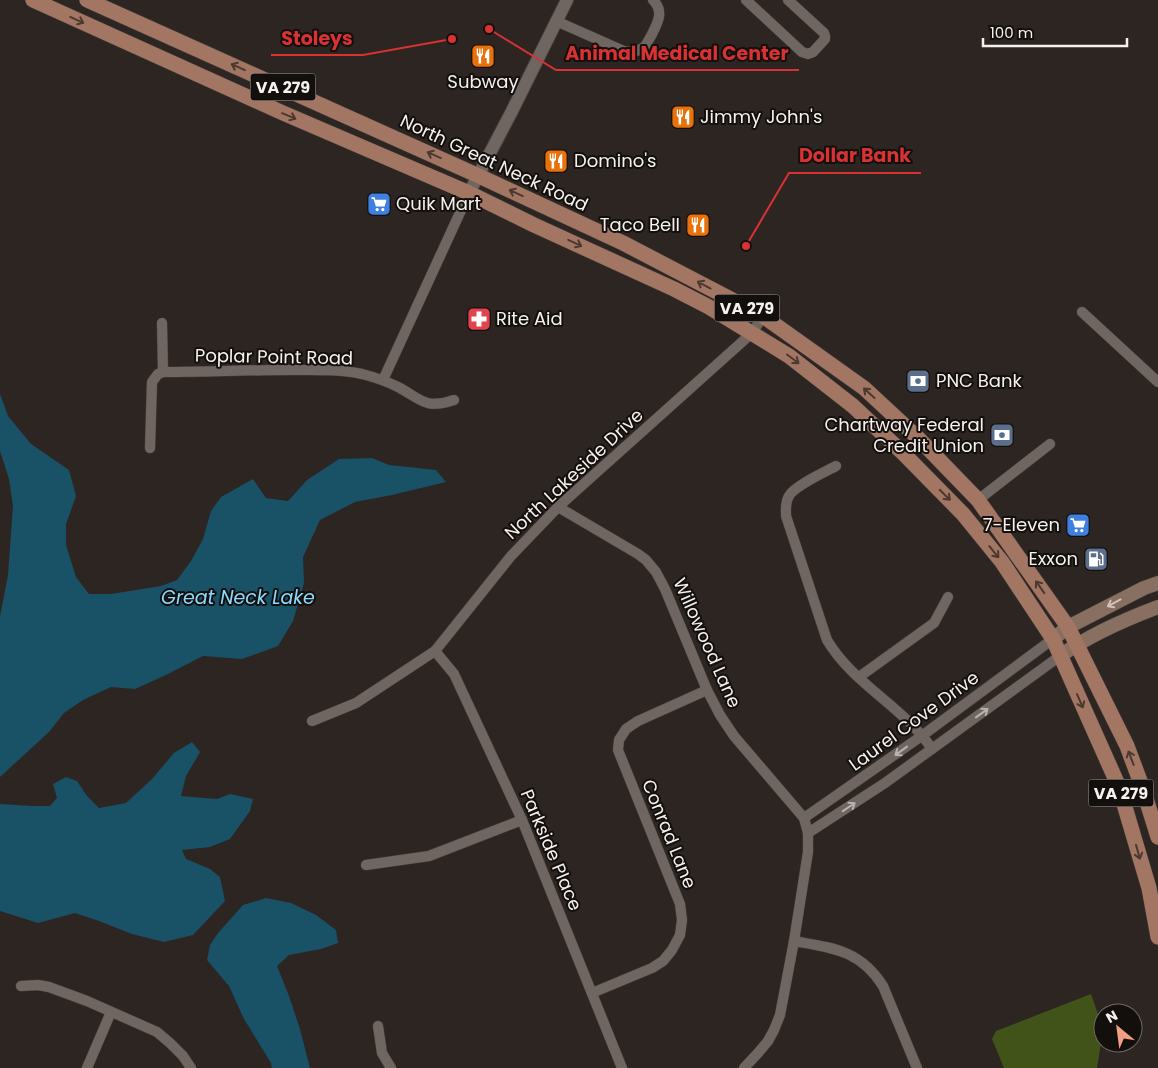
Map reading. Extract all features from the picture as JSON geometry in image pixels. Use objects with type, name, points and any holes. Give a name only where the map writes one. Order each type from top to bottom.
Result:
[{"type":"main road","name":"VA 279","points":[[33,0],[282,113],[469,193],[674,289],[710,307],[789,356],[854,406],[964,514],[1002,562],[1053,639],[1119,787],[1149,888],[1158,937]]},
{"type":"main road","name":"North Great Neck Road","points":[[87,0],[479,176],[623,243],[763,316],[864,388],[918,438],[978,500],[1068,627],[1126,746],[1143,789],[1158,837]]},
{"type":"main road","points":[[1053,639],[1068,627],[1144,588],[1158,583]]},
{"type":"main road","points":[[1060,656],[1077,644],[1158,607]]},
{"type":"street","points":[[383,380],[469,193],[567,0]]},
{"type":"street","points":[[556,21],[626,52],[637,51],[646,46],[659,20],[660,11],[653,0]]},
{"type":"street","points":[[746,0],[802,52],[808,54],[813,52],[825,39],[824,33],[788,0]]},
{"type":"street","points":[[1082,312],[1158,382]]},
{"type":"street","name":"North Lakeside Drive","points":[[312,721],[356,703],[435,651],[511,556],[558,507],[752,333],[763,316]]},
{"type":"street","points":[[150,448],[152,382],[158,374],[163,372],[162,323]]},
{"type":"street","name":"Poplar Point Road","points":[[163,372],[329,370],[362,374],[383,380],[428,404],[444,404],[454,400]]},
{"type":"street","points":[[978,500],[1050,444]]},
{"type":"street","points":[[836,466],[789,494],[786,504],[786,516],[827,640],[834,652],[922,735],[932,749]]},
{"type":"street","name":"Willowood Lane","points":[[558,507],[638,554],[656,572],[665,589],[707,690],[720,715],[734,736],[804,818]]},
{"type":"street","points":[[859,677],[934,623],[948,597]]},
{"type":"street","name":"Laurel Cove Drive","points":[[804,818],[1053,639]]},
{"type":"street","name":"Parkside Place","points":[[435,651],[454,674],[522,820],[622,1068]]},
{"type":"street","name":"Laurel Cove Drive","points":[[808,833],[885,783],[1060,656]]},
{"type":"street","name":"Conrad Lane","points":[[592,993],[652,968],[663,961],[672,950],[680,935],[682,920],[680,904],[618,750],[619,740],[626,729],[638,721],[707,690]]},
{"type":"street","points":[[744,1068],[768,1041],[780,1015],[808,852],[808,833],[804,818]]},
{"type":"street","points":[[366,865],[430,856],[522,820]]},
{"type":"street","points":[[794,941],[829,947],[845,952],[858,958],[868,966],[883,986],[917,1068]]},
{"type":"street","points":[[21,986],[49,986],[157,1032],[177,1050],[191,1068]]},
{"type":"street","points":[[87,1068],[111,1012]]},
{"type":"street","points":[[378,1026],[382,1053],[391,1068]]},
{"type":"green space","points":[[1091,994],[1094,1003],[1093,1053],[1099,1053],[1097,1068],[1004,1068],[992,1039],[996,1031]]},
{"type":"water","name":"Great Neck Lake","points":[[0,394],[8,416],[31,444],[69,470],[76,496],[66,524],[66,545],[76,577],[89,594],[111,594],[161,586],[177,580],[191,561],[203,539],[211,511],[221,497],[253,479],[266,498],[288,501],[307,480],[339,459],[372,458],[389,465],[436,470],[446,482],[355,502],[320,520],[303,557],[304,583],[293,621],[278,646],[242,659],[203,656],[135,689],[111,687],[83,700],[64,713],[49,732],[0,777],[0,617],[8,575],[13,506],[9,479],[0,451]]},
{"type":"water","points":[[192,742],[200,752],[186,776],[181,796],[217,799],[230,794],[253,799],[250,811],[230,839],[210,847],[182,850],[186,859],[210,869],[220,877],[225,901],[193,935],[164,942],[132,934],[75,913],[38,923],[0,911],[0,804],[50,806],[57,798],[53,784],[66,777],[77,781],[87,796],[99,808],[126,803],[152,779],[174,753]]},
{"type":"water","points":[[266,898],[291,903],[316,915],[336,930],[338,943],[321,949],[289,955],[277,966],[300,1029],[310,1068],[272,1068],[271,1063],[244,1019],[229,986],[207,960],[210,945],[243,905]]},
{"type":"place","name":"Animal Medical Center","points":[[489,29]]},
{"type":"place","name":"Stoleys","points":[[452,39]]},
{"type":"place","name":"Subway","points":[[483,56]]},
{"type":"place","name":"Jimmy John's","points":[[683,117]]},
{"type":"place","name":"Domino's","points":[[556,161]]},
{"type":"place","name":"Quik Mart","points":[[379,204]]},
{"type":"place","name":"Taco Bell","points":[[698,225]]},
{"type":"place","name":"Dollar Bank","points":[[746,246]]},
{"type":"place","name":"Rite Aid","points":[[479,319]]},
{"type":"place","name":"PNC Bank","points":[[918,381]]},
{"type":"place","name":"Chartway Federal Credit Union","points":[[1002,435]]},
{"type":"place","name":"7-Eleven","points":[[1078,525]]},
{"type":"place","name":"Exxon","points":[[1096,559]]}]
